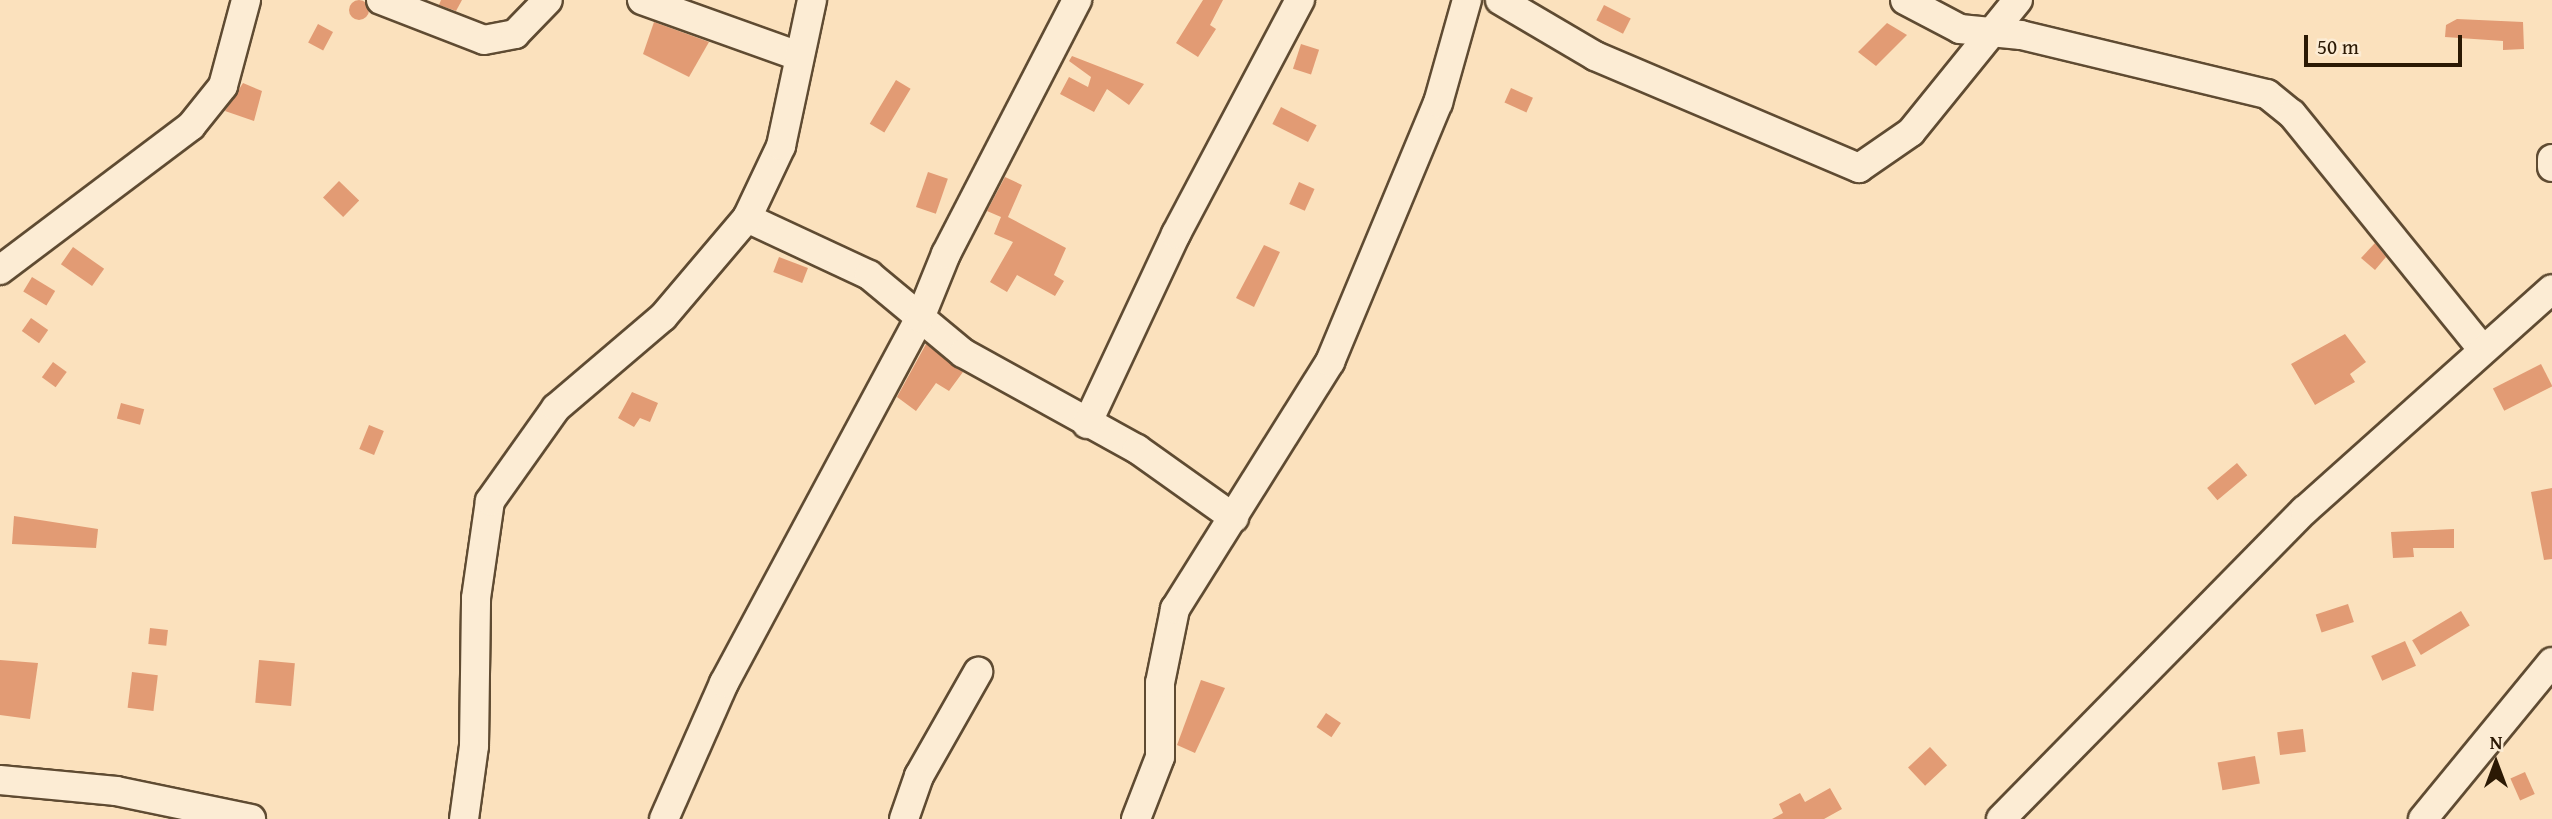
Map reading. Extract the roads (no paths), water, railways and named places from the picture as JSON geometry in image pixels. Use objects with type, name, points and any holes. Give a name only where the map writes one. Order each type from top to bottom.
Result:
[{"type":"street","points":[[0,270],[191,126],[223,86],[246,0]]},
{"type":"street","points":[[381,0],[484,40],[515,34],[548,0]]},
{"type":"street","points":[[642,0],[796,55]]},
{"type":"street","points":[[464,819],[474,746],[476,598],[490,501],[556,408],[663,317],[747,218],[781,146],[796,55],[812,0]]},
{"type":"street","points":[[664,819],[724,683],[920,318],[946,254],[1077,0]]},
{"type":"street","points":[[1087,424],[1176,234],[1300,0]]},
{"type":"street","points":[[1136,819],[1160,757],[1160,683],[1175,609],[1202,558],[1234,518],[1331,362],[1438,103],[1467,0]]},
{"type":"street","points":[[1500,0],[1595,56],[1859,169],[1911,132],[1996,32],[2018,0]]},
{"type":"street","points":[[1905,0],[1960,29],[1996,32],[2267,94],[2292,114],[2482,348]]},
{"type":"street","points":[[2552,159],[2552,167]]},
{"type":"street","points":[[747,218],[869,275],[963,353],[1173,472],[1234,518]]},
{"type":"street","points":[[2004,818],[2305,510],[2482,348],[2552,289]]},
{"type":"street","points":[[2423,819],[2552,662]]},
{"type":"street","points":[[904,819],[919,776],[978,672]]},
{"type":"street","points":[[0,780],[160,810],[251,819]]}]
